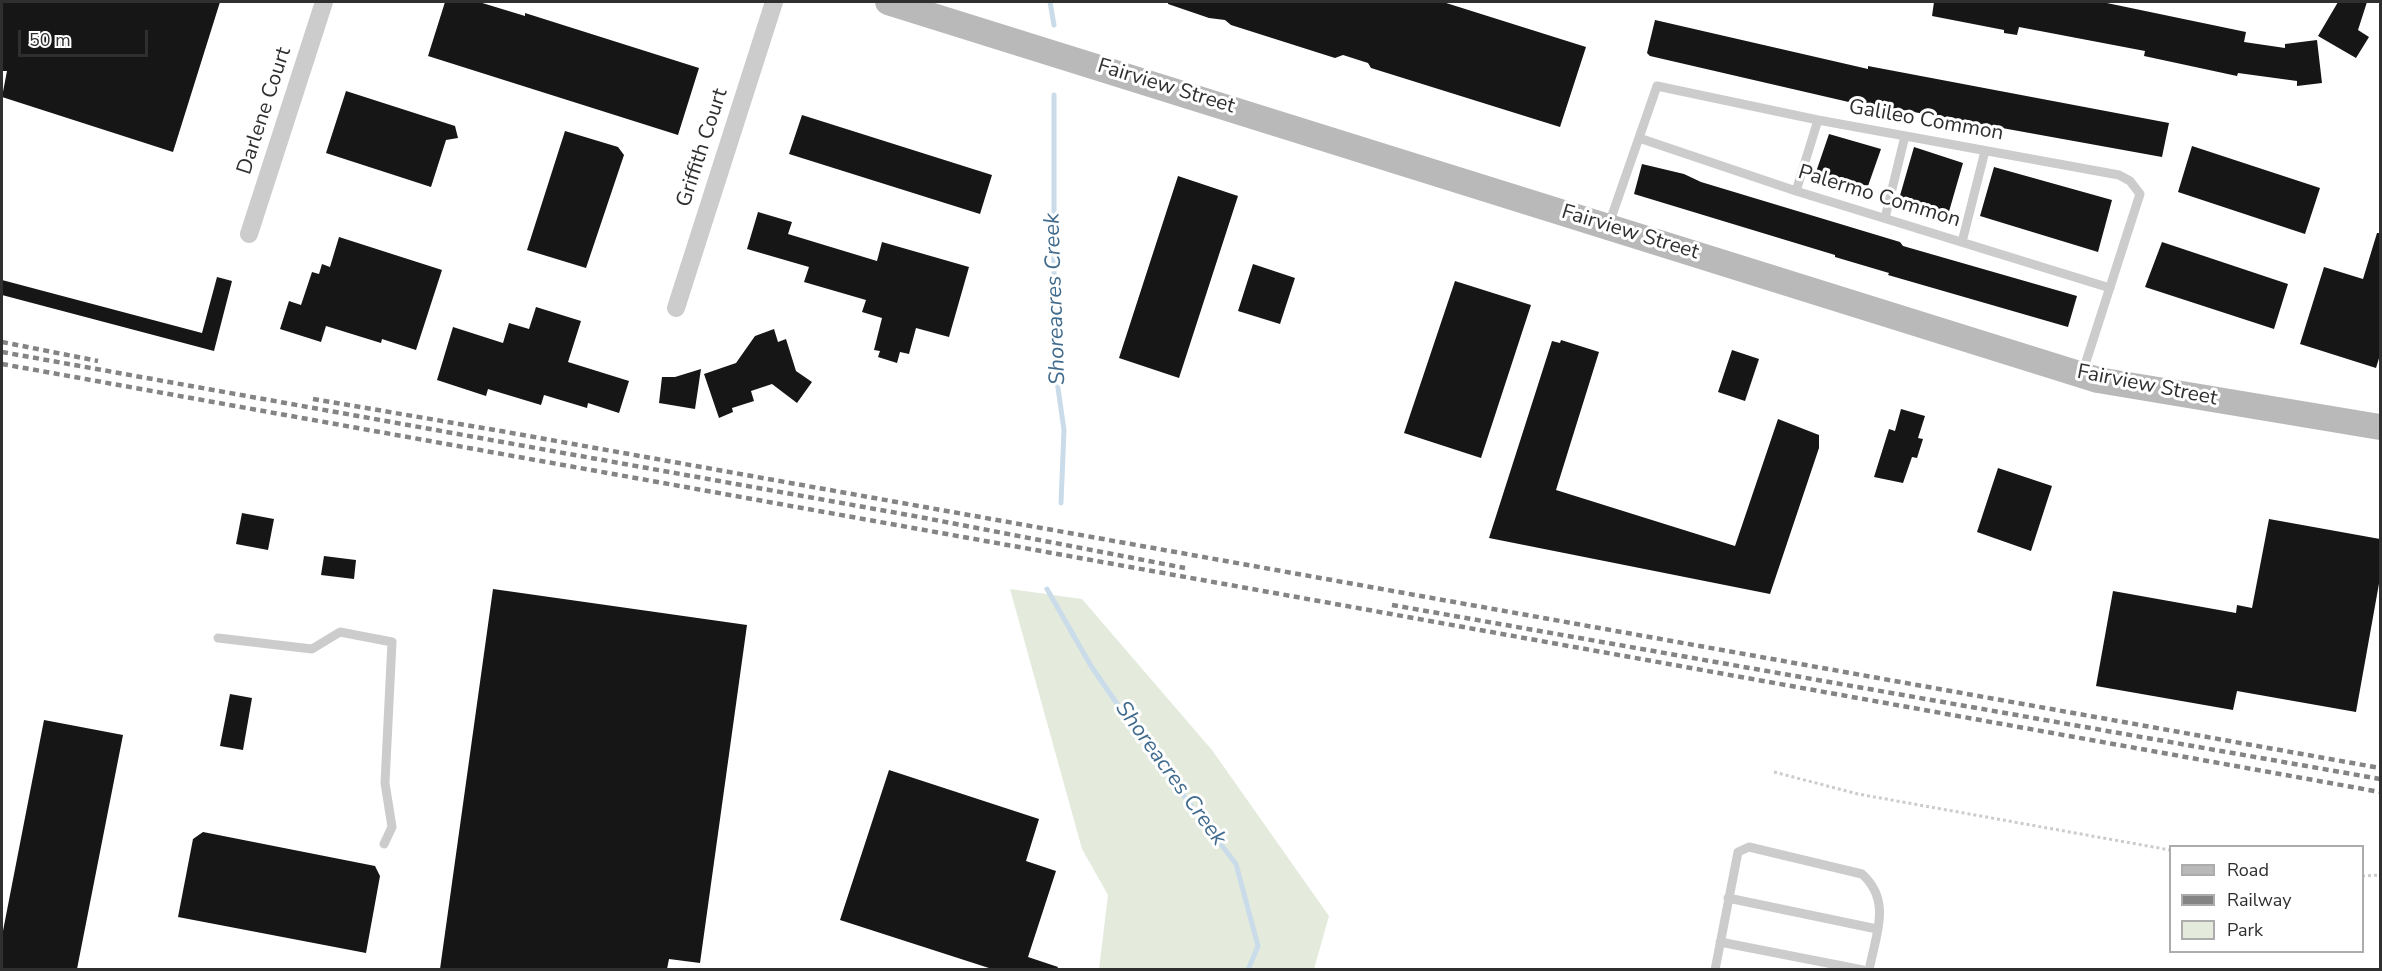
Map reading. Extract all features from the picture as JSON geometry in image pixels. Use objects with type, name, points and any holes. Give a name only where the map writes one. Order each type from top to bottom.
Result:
[{"type":"main road","name":"Fairview Street","points":[[888,2],[946,9],[1608,226],[2081,375],[2115,383],[2380,427]]},
{"type":"street","name":"Darlene Court","points":[[249,234],[324,2]]},
{"type":"street","name":"Griffith Court","points":[[676,308],[774,2]]},
{"type":"lane","name":"Galileo Common","points":[[1608,226],[1657,86],[1818,120],[2119,175],[2130,181],[2140,194],[2081,375]]},
{"type":"lane","points":[[1796,191],[1818,120]]},
{"type":"lane","points":[[1885,218],[1905,136]]},
{"type":"lane","name":"Palermo Common","points":[[1638,138],[1796,191],[2110,288]]},
{"type":"lane","points":[[1962,242],[1985,151]]},
{"type":"lane","points":[[218,638],[312,649],[340,632],[392,642],[385,783],[392,827],[384,844]]},
{"type":"lane","points":[[1715,969],[1738,852],[1749,847],[1862,874],[1874,885],[1881,904],[1869,969]]},
{"type":"lane","points":[[1728,898],[1877,929]]},
{"type":"lane","points":[[1720,942],[1863,969]]},
{"type":"path","points":[[1774,772],[1858,794],[2169,850]]},
{"type":"path","points":[[2364,876],[2380,875]]},
{"type":"green space","points":[[1010,589],[1082,599],[1212,750],[1329,916],[1314,969],[1099,969],[1108,895],[1082,849]]},
{"type":"building","points":[[2,2],[220,2],[173,152],[2,97],[7,71],[2,71]]},
{"type":"building","points":[[445,2],[479,2],[525,16],[525,13],[699,68],[678,135],[428,56]]},
{"type":"building","points":[[1168,2],[1443,2],[1586,47],[1560,127],[1371,68],[1368,63],[1343,55],[1335,58],[1231,25],[1225,20],[1209,18],[1168,4]]},
{"type":"building","points":[[1934,2],[2102,2],[2246,32],[2244,42],[2285,48],[2285,44],[2317,40],[2322,83],[2297,86],[2297,81],[2238,73],[2237,76],[2144,56],[2145,51],[2019,27],[2017,35],[2004,33],[2004,30],[1932,16]]},
{"type":"building","points":[[2338,2],[2367,2],[2358,30],[2369,37],[2356,58],[2318,36]]},
{"type":"building","points":[[1655,20],[1868,69],[1868,66],[2169,123],[2162,157],[1853,101],[1853,103],[1650,56],[1647,53]]},
{"type":"building","points":[[346,91],[455,126],[458,138],[446,140],[431,187],[326,153]]},
{"type":"building","points":[[802,115],[992,175],[980,214],[789,154]]},
{"type":"building","points":[[565,131],[618,147],[624,155],[586,268],[527,250]]},
{"type":"building","points":[[1829,134],[1881,149],[1868,186],[1816,172]]},
{"type":"building","points":[[2192,146],[2320,188],[2305,234],[2178,192]]},
{"type":"building","points":[[1914,147],[1963,163],[1948,215],[1899,199]]},
{"type":"building","points":[[1642,164],[1684,174],[1701,182],[1900,242],[1903,246],[2077,296],[2068,327],[1888,275],[1889,273],[1835,257],[1835,255],[1634,194]]},
{"type":"building","points":[[1994,167],[2112,200],[2098,252],[1980,216]]},
{"type":"building","points":[[1178,176],[1238,196],[1179,378],[1119,358]]},
{"type":"building","points":[[758,212],[792,222],[788,234],[877,261],[882,242],[969,267],[949,337],[916,328],[909,354],[900,352],[897,363],[878,357],[880,351],[874,350],[882,318],[862,312],[866,300],[804,282],[809,267],[747,249]]},
{"type":"building","points":[[2377,233],[2380,233],[2380,355],[2376,368],[2300,344],[2324,267],[2363,279]]},
{"type":"building","points":[[339,237],[442,270],[416,350],[382,339],[381,343],[326,326],[321,342],[280,329],[289,301],[301,305],[312,272],[319,274],[322,264],[330,267]]},
{"type":"building","points":[[2162,242],[2288,284],[2274,329],[2145,287]]},
{"type":"building","points":[[1253,264],[1295,278],[1280,324],[1238,311]]},
{"type":"building","points":[[217,277],[232,281],[214,351],[2,295],[2,280],[202,333]]},
{"type":"building","points":[[1455,281],[1531,305],[1481,458],[1404,433]]},
{"type":"building","points":[[536,307],[581,321],[568,362],[629,381],[619,413],[588,403],[587,408],[544,395],[541,405],[488,389],[486,396],[437,380],[453,327],[503,343],[509,323],[529,329]]},
{"type":"building","points":[[774,329],[778,342],[786,339],[796,371],[812,382],[797,403],[772,384],[751,391],[754,401],[732,408],[733,412],[719,418],[704,374],[736,363],[755,336]]},
{"type":"building","points":[[1561,340],[1599,352],[1556,490],[1735,546],[1778,419],[1819,435],[1819,448],[1770,594],[1489,538],[1552,341],[1560,343]]},
{"type":"building","points":[[1732,350],[1759,359],[1745,401],[1718,392]]},
{"type":"building","points":[[701,369],[695,409],[659,403],[662,377],[675,377]]},
{"type":"building","points":[[1901,409],[1925,416],[1918,438],[1923,439],[1917,458],[1912,457],[1903,483],[1874,477],[1889,429],[1895,431]]},
{"type":"building","points":[[1998,468],[2052,486],[2031,551],[1977,532]]},
{"type":"building","points":[[242,513],[274,519],[268,550],[236,544]]},
{"type":"building","points":[[2269,519],[2380,539],[2380,578],[2356,712],[2237,691],[2233,710],[2096,686],[2113,591],[2236,613],[2237,605],[2252,608]]},
{"type":"building","points":[[324,556],[356,560],[354,579],[321,575]]},
{"type":"building","points":[[493,589],[747,625],[700,963],[669,959],[667,969],[440,969]]},
{"type":"building","points":[[230,694],[252,698],[243,750],[220,746]]},
{"type":"building","points":[[44,720],[123,735],[77,969],[2,969],[2,936]]},
{"type":"building","points":[[889,770],[1039,819],[1026,861],[1056,871],[1028,957],[1058,967],[1057,969],[992,969],[840,920]]},
{"type":"building","points":[[203,832],[375,866],[380,876],[366,953],[178,917],[193,839]]},
{"type":"waterway","name":"Shoreacres Creek","points":[[1050,2],[1054,25]]},
{"type":"waterway","name":"Shoreacres Creek","points":[[1054,95],[1054,360],[1064,430],[1061,503]]},
{"type":"waterway","name":"Shoreacres Creek","points":[[1047,589],[1091,666],[1151,753],[1236,864],[1258,946],[1248,970]]},
{"type":"railway","points":[[2,342],[98,361]]},
{"type":"railway","points":[[2,352],[925,518],[1185,568]]},
{"type":"railway","points":[[2,364],[2380,792]]},
{"type":"railway","points":[[313,399],[2380,768]]},
{"type":"railway","points":[[1392,605],[2380,779]]}]
